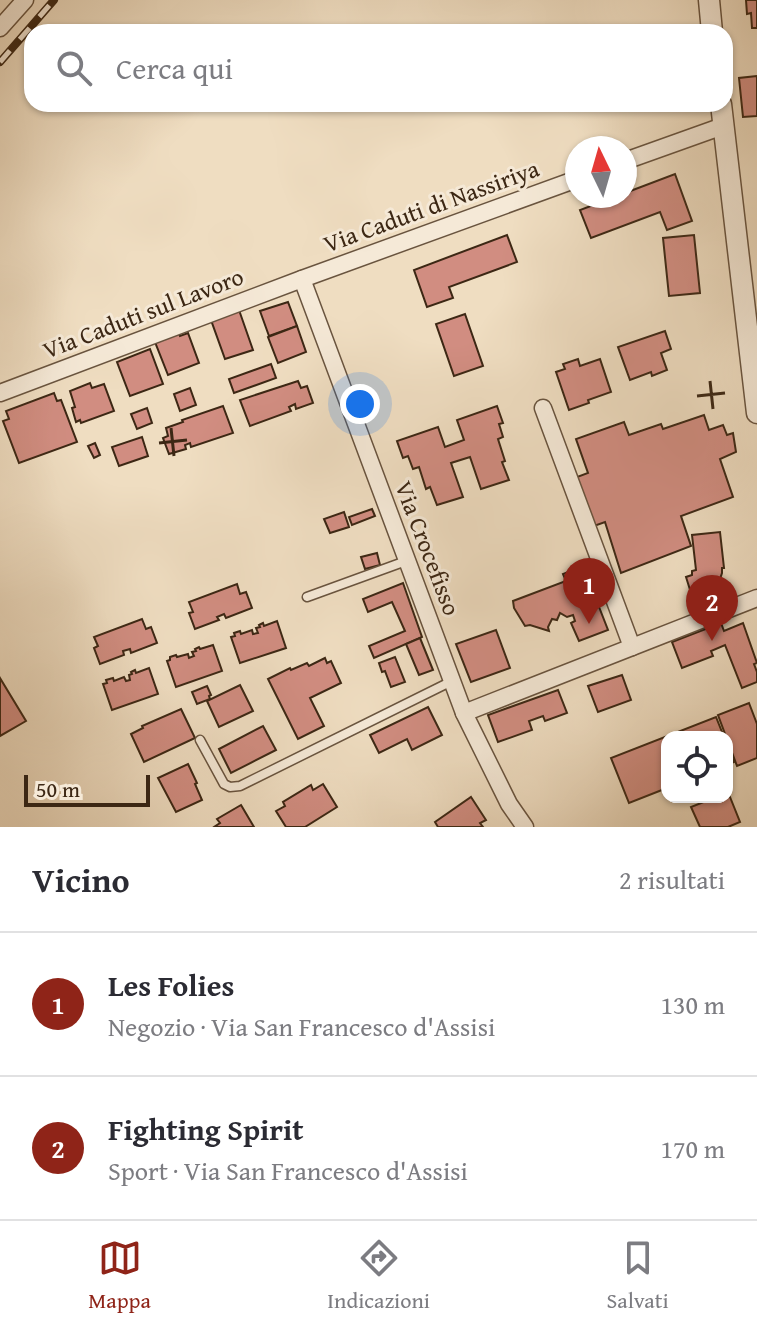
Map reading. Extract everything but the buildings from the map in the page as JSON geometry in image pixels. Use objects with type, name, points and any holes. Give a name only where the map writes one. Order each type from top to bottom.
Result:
[{"type":"street","points":[[0,28],[25,0]]},
{"type":"street","points":[[709,0],[711,24]]},
{"type":"street","points":[[722,112],[757,413]]},
{"type":"street","points":[[637,157],[723,126]]},
{"type":"street","name":"Via Caduti di Nassiriya","points":[[302,279],[565,183]]},
{"type":"street","name":"Via Caduti sul Lavoro","points":[[0,393],[302,279]]},
{"type":"street","name":"Via Crocefisso","points":[[302,279],[464,713],[509,804],[525,827]]},
{"type":"street","points":[[543,408],[632,647]]},
{"type":"street","points":[[464,713],[757,598]]},
{"type":"lane","points":[[307,597],[407,560]]},
{"type":"lane","points":[[200,740],[224,784],[240,786],[452,681]]},
{"type":"railway","points":[[33,24],[54,0]]},
{"type":"railway","points":[[0,62],[24,34]]},
{"type":"place","name":"Les Folies","points":[[589,624]]},
{"type":"place","name":"Fighting Spirit","points":[[712,641]]}]
